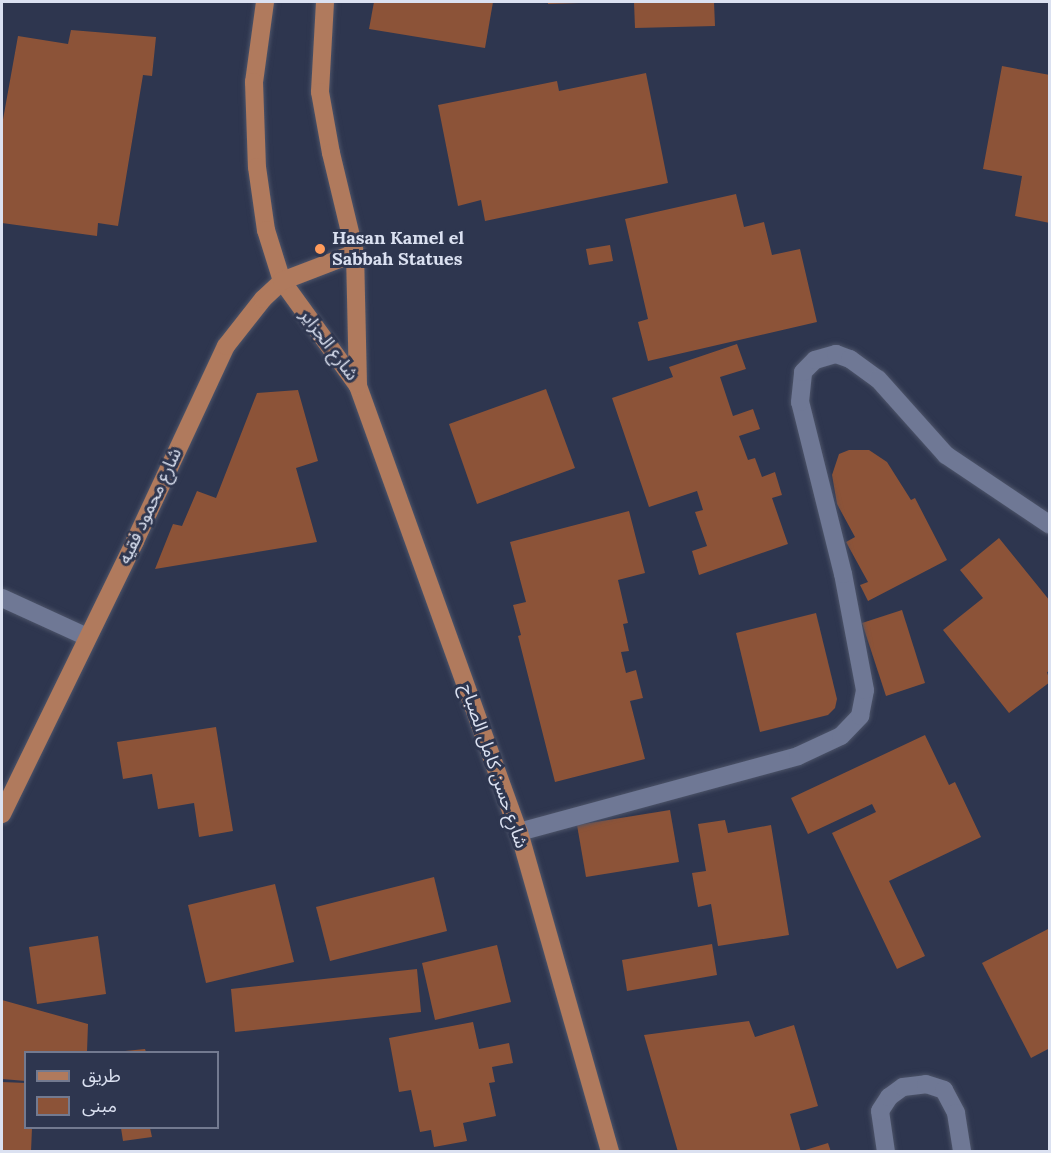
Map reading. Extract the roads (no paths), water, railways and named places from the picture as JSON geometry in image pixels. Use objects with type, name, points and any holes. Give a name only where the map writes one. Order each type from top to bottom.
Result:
[{"type":"main road","name":"شارع الجزاير","points":[[265,2],[254,82],[257,167],[266,230],[282,281],[358,386]]},
{"type":"main road","name":"شارع الجزاير","points":[[325,2],[320,92],[331,153],[355,253],[358,386]]},
{"type":"main road","name":"شارع محمود فقيه","points":[[2,814],[226,346],[263,299],[282,281],[355,253]]},
{"type":"main road","name":"شارع حسن كامل الصباح","points":[[358,386],[519,832],[610,1152]]},
{"type":"street","points":[[519,832],[798,756],[841,736],[860,716],[865,690],[845,586],[800,402],[802,372],[815,360],[836,354],[850,359],[878,379],[946,455],[1050,525]]},
{"type":"street","points":[[2,598],[87,637]]},
{"type":"street","points":[[886,1152],[880,1111],[888,1097],[903,1087],[926,1084],[945,1090],[956,1113],[962,1152]]},
{"type":"place","name":"Hasan Kamel el Sabbah Statues","points":[[320,249]]}]
